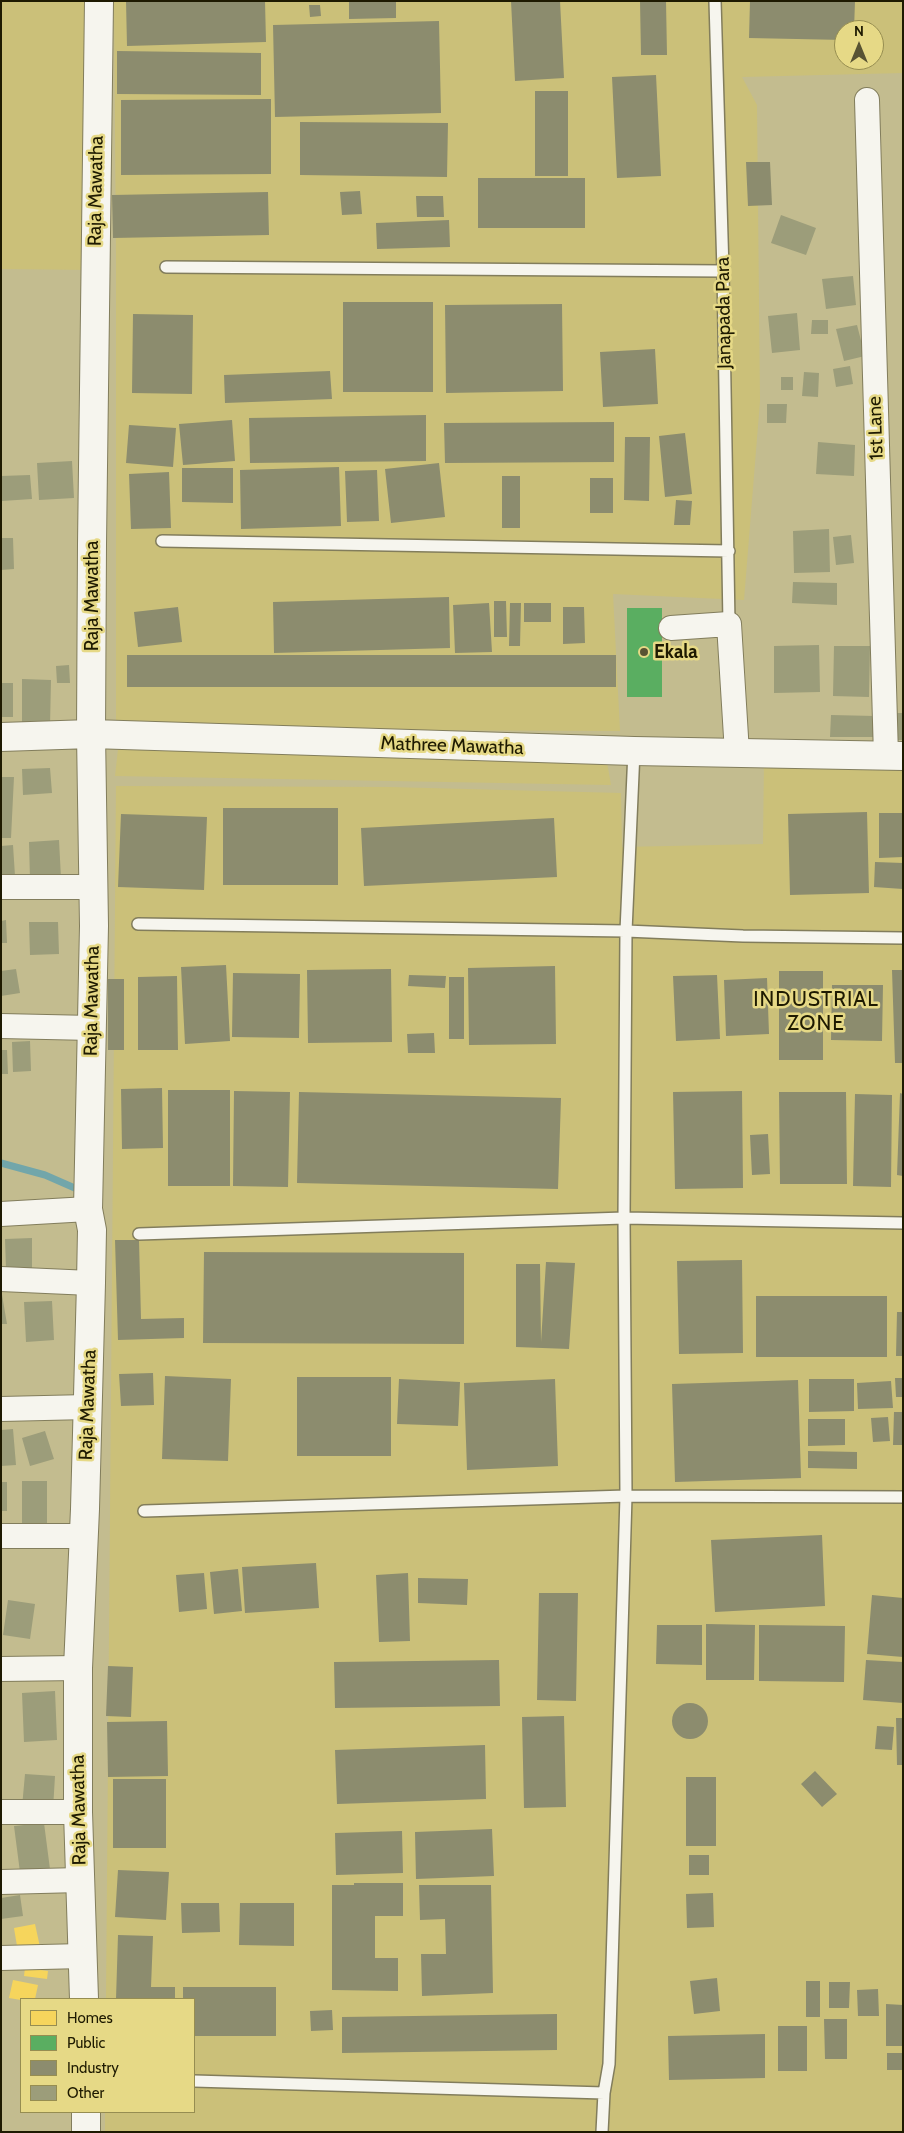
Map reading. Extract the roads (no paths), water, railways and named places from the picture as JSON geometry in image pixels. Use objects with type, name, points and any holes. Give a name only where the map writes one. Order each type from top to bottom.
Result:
[{"type":"street","name":"Raja Mawatha","points":[[84,1998],[78,1812],[78,1668],[88,1408],[92,1230],[88,1209],[92,1028],[92,544],[99,1]]},
{"type":"street","name":"1st Lane","points":[[867,100],[894,756]]},
{"type":"street","points":[[671,628],[729,624],[737,753]]},
{"type":"street","name":"Mathree Mawatha","points":[[1,737],[91,734],[634,751],[894,756]]},
{"type":"street","points":[[1,887],[93,887]]},
{"type":"street","points":[[1,1026],[92,1028]]},
{"type":"street","points":[[1,1214],[88,1209]]},
{"type":"street","points":[[1,1280],[91,1283]]},
{"type":"street","points":[[1,1409],[88,1408]]},
{"type":"street","points":[[1,1536],[83,1536]]},
{"type":"street","points":[[1,1669],[78,1668]]},
{"type":"street","points":[[1,1812],[78,1812]]},
{"type":"street","points":[[1,1882],[80,1880]]},
{"type":"street","points":[[1,1958],[83,1956]]},
{"type":"street","points":[[86,2113],[86,2132]]},
{"type":"lane","name":"Janapada Para","points":[[716,1],[729,551],[729,624]]},
{"type":"lane","points":[[166,267],[723,271]]},
{"type":"lane","points":[[162,541],[729,551]]},
{"type":"lane","points":[[602,2132],[609,2054],[626,1496],[624,1218],[626,931],[634,751]]},
{"type":"lane","points":[[138,924],[626,931],[744,936],[903,938]]},
{"type":"lane","points":[[139,1234],[624,1218],[903,1222]]},
{"type":"lane","points":[[144,1511],[626,1496],[903,1497]]},
{"type":"lane","points":[[195,2081],[604,2093]]},
{"type":"waterway","points":[[1,1163],[45,1175],[77,1189]]},
{"type":"place","name":"Ekala","points":[[644,652]]},
{"type":"district","name":"INDUSTRIAL ZONE","points":[[816,1012]]}]
